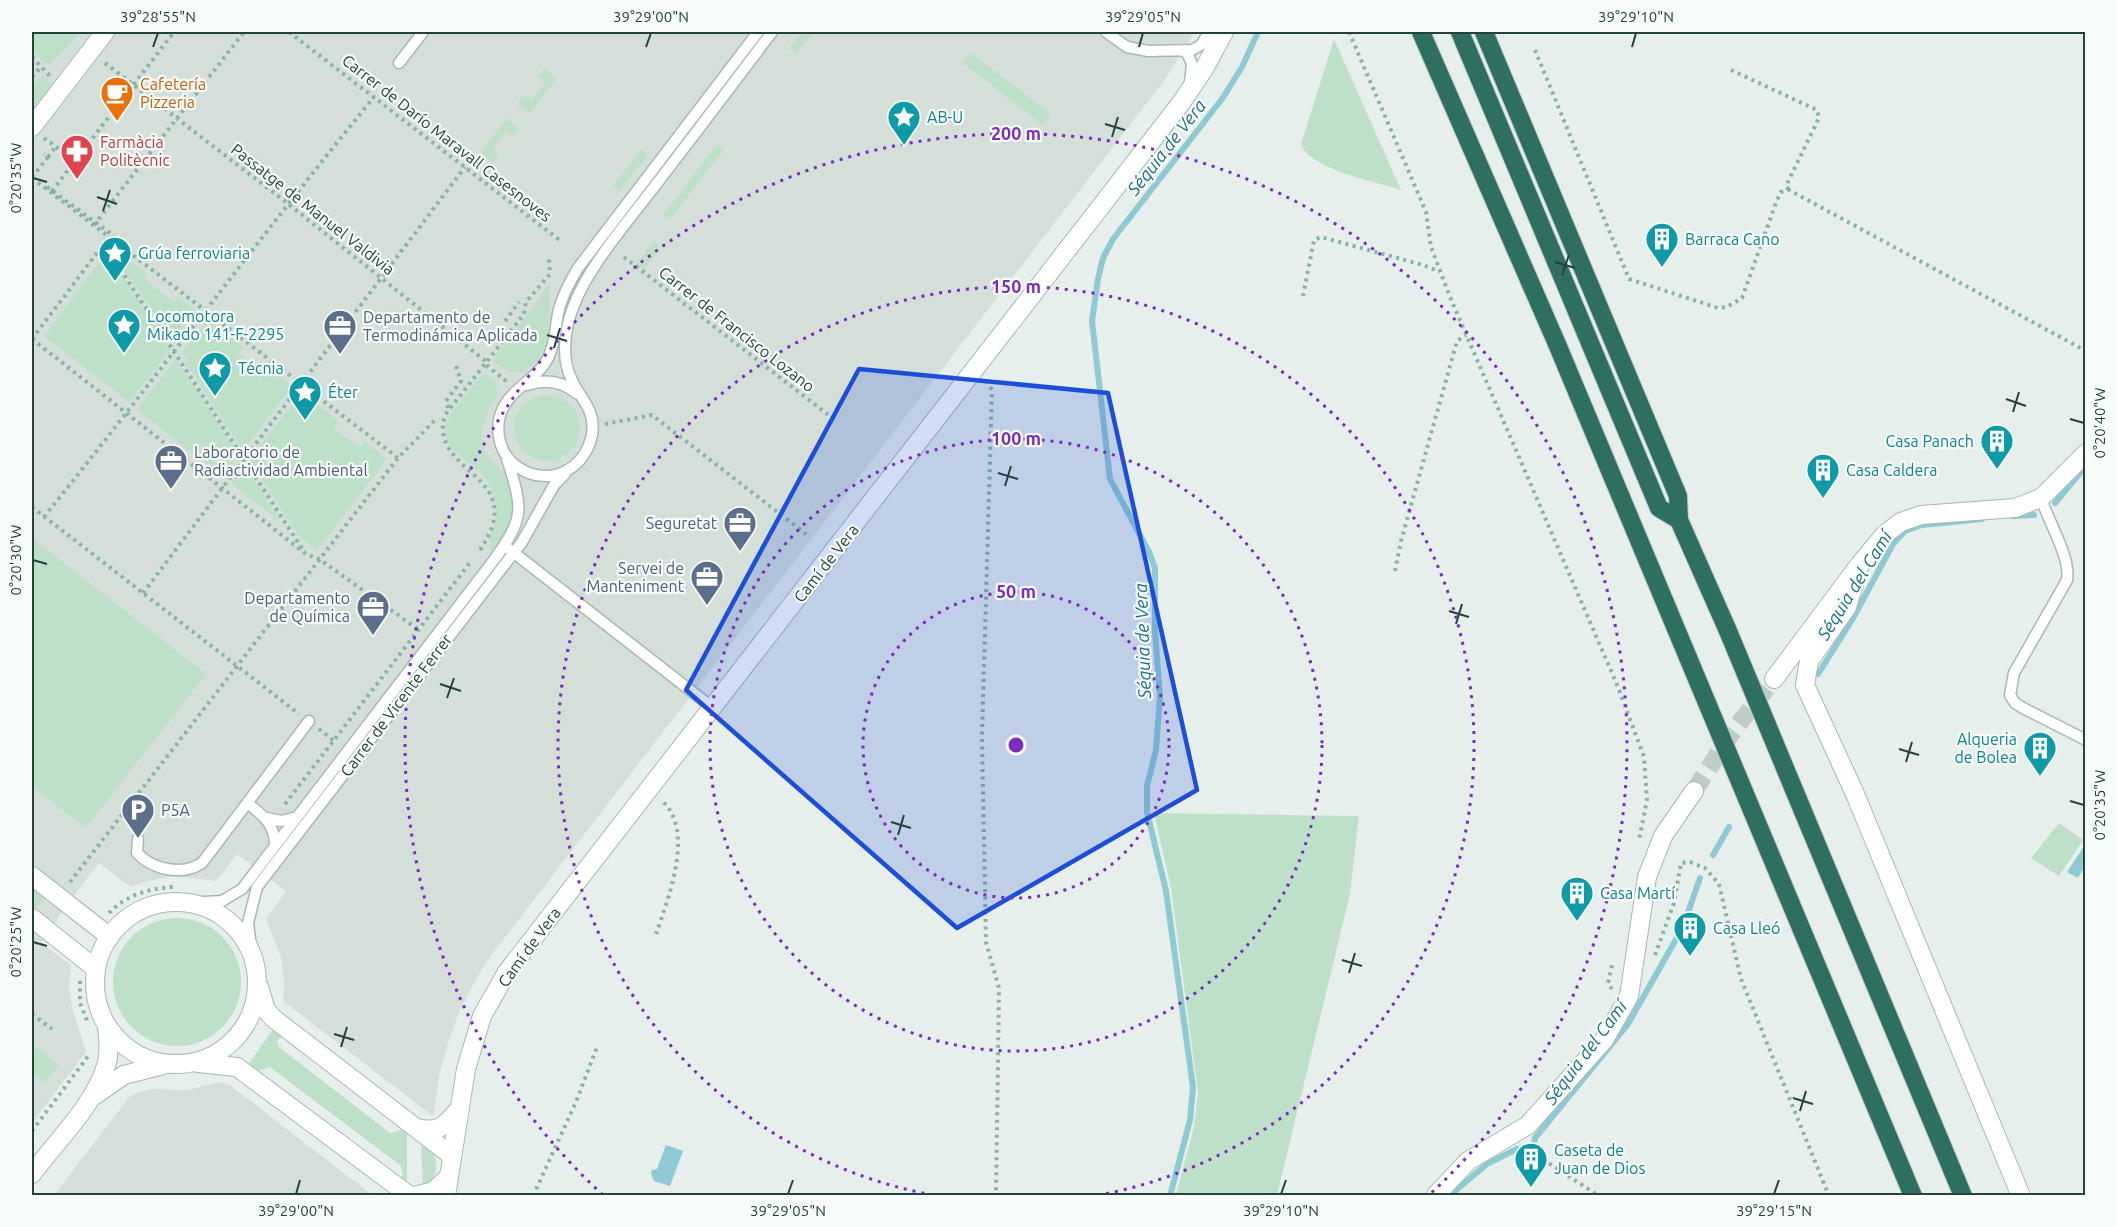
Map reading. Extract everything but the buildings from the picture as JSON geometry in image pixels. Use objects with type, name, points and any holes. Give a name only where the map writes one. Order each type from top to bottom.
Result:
[{"type":"highway","points":[[1421,32],[1557,344],[1913,1196]]},
{"type":"highway","points":[[1460,32],[1659,508],[1678,520]]},
{"type":"highway","points":[[1485,32],[1678,496],[1678,520],[1728,631],[1963,1196]]},
{"type":"street","points":[[35,130],[62,87],[105,32]]},
{"type":"street","name":"Camí de Vera","points":[[446,1196],[466,1069],[482,1016],[507,972],[1181,103],[1204,69],[1224,32]]},
{"type":"street","points":[[1774,679],[1860,564],[1885,534],[1901,522],[1921,515],[2015,508],[2042,498],[2085,453]]},
{"type":"street","points":[[1860,564],[1846,607],[1809,661],[1805,686],[1855,794],[2021,1196]]},
{"type":"street","points":[[1435,1196],[1468,1161],[1528,1125],[1604,1040],[1629,996],[1647,877],[1663,836],[1694,791]]},
{"type":"street","points":[[32,876],[103,931]]},
{"type":"street","points":[[103,931],[144,909],[166,903],[188,903],[208,909],[227,920],[241,935],[252,954],[266,1010],[273,1018],[451,1155]]},
{"type":"street","points":[[32,918],[96,969]]},
{"type":"street","points":[[32,1174],[88,1101],[107,1062],[99,1028],[99,1008],[95,988],[103,931]]},
{"type":"street","points":[[193,1063],[215,1055],[233,1041],[247,1023],[255,1002],[257,979]]},
{"type":"street","points":[[99,1028],[145,1059],[170,1065]]},
{"type":"street","points":[[88,1101],[124,1075],[144,1068],[193,1063],[237,1067],[412,1196],[434,1191],[448,1177]]},
{"type":"street","points":[[416,1128],[432,1131],[445,1126],[460,1108]]},
{"type":"lane","points":[[399,63],[423,32]]},
{"type":"lane","points":[[758,32],[573,277],[560,307],[548,358],[542,369],[507,400],[501,413],[498,428],[499,442],[506,456],[516,466],[536,475],[557,476],[572,468],[583,457],[591,442],[593,427],[590,411],[570,377],[565,343],[574,305],[584,285],[632,216],[772,32]]},
{"type":"lane","points":[[1106,32],[1137,51],[1183,51],[1201,45],[1209,32]]},
{"type":"lane","points":[[1181,103],[1189,88],[1192,70],[1190,58],[1183,51]]},
{"type":"lane","points":[[518,390],[538,381],[554,382],[569,387],[581,397]]},
{"type":"lane","name":"Carrer de Vicente Ferrer","points":[[252,954],[248,923],[256,887],[509,549],[520,509],[506,456]]},
{"type":"lane","name":"Carrer de Vicente Ferrer","points":[[188,903],[222,901],[242,889],[432,639],[509,549],[530,528],[554,485],[572,468]]},
{"type":"lane","points":[[2042,498],[2048,522],[2069,568],[2068,574],[2014,673],[2010,695],[2015,703],[2023,708],[2085,740]]},
{"type":"lane","points":[[509,549],[713,708]]},
{"type":"lane","points":[[138,839],[137,853],[146,863],[171,870],[191,870],[202,863],[309,721]]},
{"type":"lane","points":[[247,803],[267,818],[274,832],[275,846]]},
{"type":"lane","points":[[267,818],[280,820],[297,817]]},
{"type":"path","points":[[51,193],[174,32]]},
{"type":"path","points":[[94,226],[244,32]]},
{"type":"path","name":"Carrer de Darío Maravall Casesnoves","points":[[289,32],[562,242]]},
{"type":"path","points":[[1348,32],[1426,212],[1431,247],[1440,273],[1618,687],[1644,757],[1647,800],[1639,843]]},
{"type":"path","points":[[1535,50],[1629,279],[1718,308],[1735,303],[1742,298],[1777,200],[1781,192],[1789,190]]},
{"type":"path","name":"Passatge de Manuel Valdivia","points":[[90,51],[287,203],[484,360],[485,364],[518,390]]},
{"type":"path","points":[[32,57],[62,87]]},
{"type":"path","points":[[32,77],[42,67]]},
{"type":"path","points":[[1731,70],[1817,110],[1819,118],[1786,186],[1789,190],[2085,351]]},
{"type":"path","points":[[44,517],[127,414],[287,203],[374,97]]},
{"type":"path","points":[[35,130],[75,161]]},
{"type":"path","points":[[32,177],[56,146]]},
{"type":"path","points":[[143,593],[465,167]]},
{"type":"path","points":[[32,177],[398,458]]},
{"type":"path","points":[[32,177],[114,236]]},
{"type":"path","points":[[109,237],[32,339],[306,554],[319,559],[432,639]]},
{"type":"path","points":[[1303,296],[1314,240],[1321,237],[1423,265],[1440,273]]},
{"type":"path","points":[[104,244],[306,554]]},
{"type":"path","name":"Carrer de Francisco Lozano","points":[[624,257],[835,420]]},
{"type":"path","points":[[284,805],[478,552],[492,524],[494,507],[488,490],[476,474],[456,460],[442,434],[446,415],[524,314],[526,302],[550,274],[549,259]]},
{"type":"path","points":[[505,321],[519,302]]},
{"type":"path","points":[[1395,571],[1401,541],[1457,341],[1466,335]]},
{"type":"path","points":[[448,408],[446,401],[461,381],[455,363]]},
{"type":"path","points":[[978,367],[992,390],[982,736],[986,942],[999,988],[996,1196]]},
{"type":"path","points":[[593,427],[652,415],[806,534]]},
{"type":"path","points":[[86,860],[398,458],[436,419]]},
{"type":"path","points":[[32,507],[333,740]]},
{"type":"path","points":[[648,791],[665,804],[676,821],[677,857],[670,892],[656,934]]},
{"type":"path","points":[[1633,973],[1650,966],[1662,941],[1674,903],[1681,863],[1690,862],[1705,868],[1719,884],[1741,979],[1829,1196]]},
{"type":"path","points":[[103,931],[121,900],[160,888],[178,886]]},
{"type":"path","points":[[81,956],[80,1003],[99,1028]]},
{"type":"path","points":[[1614,960],[1608,983],[1622,1008]]},
{"type":"path","points":[[32,1014],[51,1029]]},
{"type":"path","points":[[32,1131],[90,1054],[92,1047]]},
{"type":"path","points":[[533,1196],[576,1102],[597,1047]]},
{"type":"path","points":[[1510,1137],[1599,1196]]},
{"type":"highlighted area","points":[[859,369],[1108,393],[1197,790],[957,928],[686,690]]},
{"type":"shaded area","points":[[32,32],[1195,32],[1166,78],[486,962],[460,1009],[449,1040],[440,1072],[433,1116],[283,1001],[284,982],[281,957],[266,919],[286,891],[237,854],[216,881],[175,876],[131,887],[99,863],[68,903],[41,943],[71,965],[69,986],[72,1007],[86,1052],[32,1123]]},
{"type":"shaded area","points":[[220,1082],[231,1086],[372,1195],[54,1195],[131,1095],[151,1089],[187,1090]]},
{"type":"green space","points":[[32,32],[82,32],[48,66],[32,50]]},
{"type":"green space","points":[[803,32],[813,32],[796,54],[789,49]]},
{"type":"green space","points":[[1334,39],[1401,190],[1330,168],[1307,153],[1301,144]]},
{"type":"green space","points":[[970,52],[1051,114],[1043,125],[962,62]]},
{"type":"green space","points":[[544,68],[557,78],[530,113],[517,104],[524,95],[532,100],[545,82],[538,77]]},
{"type":"green space","points":[[43,75],[53,85],[32,113],[32,86]]},
{"type":"green space","points":[[506,118],[519,128],[513,136],[506,131],[493,149],[500,155],[493,163],[480,154]]},
{"type":"green space","points":[[717,144],[724,149],[670,220],[663,215]]},
{"type":"green space","points":[[641,149],[648,154],[620,191],[613,186]]},
{"type":"green space","points":[[654,241],[662,247],[644,270],[636,264]]},
{"type":"green space","points":[[116,250],[148,274],[145,279],[174,302],[178,297],[194,310],[191,314],[195,317],[175,343],[113,254]]},
{"type":"green space","points":[[107,252],[170,350],[129,402],[44,336]]},
{"type":"green space","points":[[549,285],[550,322],[546,345],[533,365],[523,373],[509,372],[492,360]]},
{"type":"green space","points":[[212,322],[244,347],[239,353],[267,374],[270,370],[289,384],[286,388],[289,390],[243,451],[185,362],[187,360],[182,352],[205,323],[209,326]]},
{"type":"green space","points":[[176,359],[235,448],[232,451],[237,458],[223,477],[137,410]]},
{"type":"green space","points":[[484,373],[494,380],[498,393],[484,423],[483,447],[509,482],[513,503],[504,534],[492,553],[490,542],[496,507],[492,492],[482,474],[448,443],[445,435],[449,417]]},
{"type":"green space","points":[[305,395],[338,421],[333,428],[360,448],[365,442],[387,459],[317,550],[299,536],[249,460],[299,396],[302,399]]},
{"type":"green space","points":[[547,395],[560,397],[570,405],[578,415],[580,428],[578,441],[570,451],[560,459],[547,461],[534,459],[524,451],[516,441],[514,428],[516,415],[524,405],[534,397]]},
{"type":"green space","points":[[243,468],[248,476],[251,474],[277,517],[276,519],[231,483]]},
{"type":"green space","points":[[32,538],[206,674],[86,828],[32,786]]},
{"type":"green space","points":[[1154,813],[1359,816],[1350,894],[1277,1195],[1176,1195],[1194,1127],[1198,1092],[1171,888]]},
{"type":"green space","points":[[2059,823],[2083,840],[2059,876],[2031,858]]},
{"type":"green space","points":[[32,884],[46,895],[35,909],[32,906]]},
{"type":"green space","points":[[177,918],[201,923],[222,937],[236,958],[241,982],[236,1006],[222,1027],[201,1041],[177,1046],[153,1041],[132,1027],[118,1006],[113,982],[118,958],[132,937],[153,923]]},
{"type":"green space","points":[[275,1027],[286,1035],[277,1040],[279,1047],[390,1133],[407,1128],[407,1188],[396,1179],[403,1176],[401,1166],[270,1067],[255,1072],[247,1066]]},
{"type":"green space","points":[[32,1044],[59,1065],[45,1083],[32,1072]]},
{"type":"green space","points":[[421,1140],[432,1149],[436,1161],[434,1176],[423,1189]]},
{"type":"water","points":[[2084,846],[2085,866],[2078,878],[2067,872]]},
{"type":"water","points":[[666,1145],[683,1151],[670,1186],[654,1181],[651,1174],[652,1170],[657,1169]]},
{"type":"waterway","name":"Séquia de Vera","points":[[1170,1196],[1190,1120],[1193,1087],[1166,891],[1147,812],[1147,786],[1156,750],[1160,697],[1155,631],[1155,568],[1149,552],[1110,479],[1092,321],[1103,258],[1113,239],[1222,99],[1242,67],[1258,32]]},
{"type":"waterway","name":"Séquia del Camí","points":[[2055,503],[2086,466]]},
{"type":"waterway","name":"Séquia del Camí","points":[[2013,516],[2034,515]]},
{"type":"waterway","name":"Séquia del Camí","points":[[1818,674],[1852,620],[1893,544],[1905,531],[1922,525],[1982,519]]},
{"type":"waterway","name":"Séquia del Camí","points":[[1713,855],[1729,827]]},
{"type":"waterway","name":"Séquia del Camí","points":[[1534,1143],[1535,1138],[1628,1024],[1683,927],[1700,878]]},
{"type":"waterway","name":"Séquia del Camí","points":[[1449,1196],[1487,1164],[1517,1149]]},
{"type":"tunnel","points":[[1694,791],[1733,731],[1774,679]]},
{"type":"place","name":"Cafetería Pizzeria","points":[[117,122]]},
{"type":"place","name":"AB-U","points":[[904,146]]},
{"type":"place","name":"Farmàcia Politècnic","points":[[77,180]]},
{"type":"place","name":"Barraca Cano","points":[[1662,268]]},
{"type":"place","name":"Grúa ferroviaria","points":[[115,282]]},
{"type":"place","name":"Locomotora Mikado 141-F-2295","points":[[124,354]]},
{"type":"place","name":"Departamento de Termodinámica Aplicada","points":[[340,355]]},
{"type":"place","name":"Técnia","points":[[215,397]]},
{"type":"place","name":"Éter","points":[[305,421]]},
{"type":"place","name":"Casa Panach","points":[[1997,470]]},
{"type":"place","name":"Laboratorio de Radiactividad Ambiental","points":[[171,490]]},
{"type":"place","name":"Casa Caldera","points":[[1823,499]]},
{"type":"place","name":"Seguretat","points":[[740,552]]},
{"type":"place","name":"Servei de Manteniment","points":[[707,606]]},
{"type":"place","name":"Departamento de Química","points":[[373,636]]},
{"type":"place","name":"Alqueria de Bolea","points":[[2040,777]]},
{"type":"place","name":"P5A","points":[[138,839]]},
{"type":"place","name":"Casa Martí","points":[[1577,922]]},
{"type":"place","name":"Casa Lleó","points":[[1690,957]]},
{"type":"place","name":"Caseta de Juan de Dios","points":[[1531,1188]]}]
